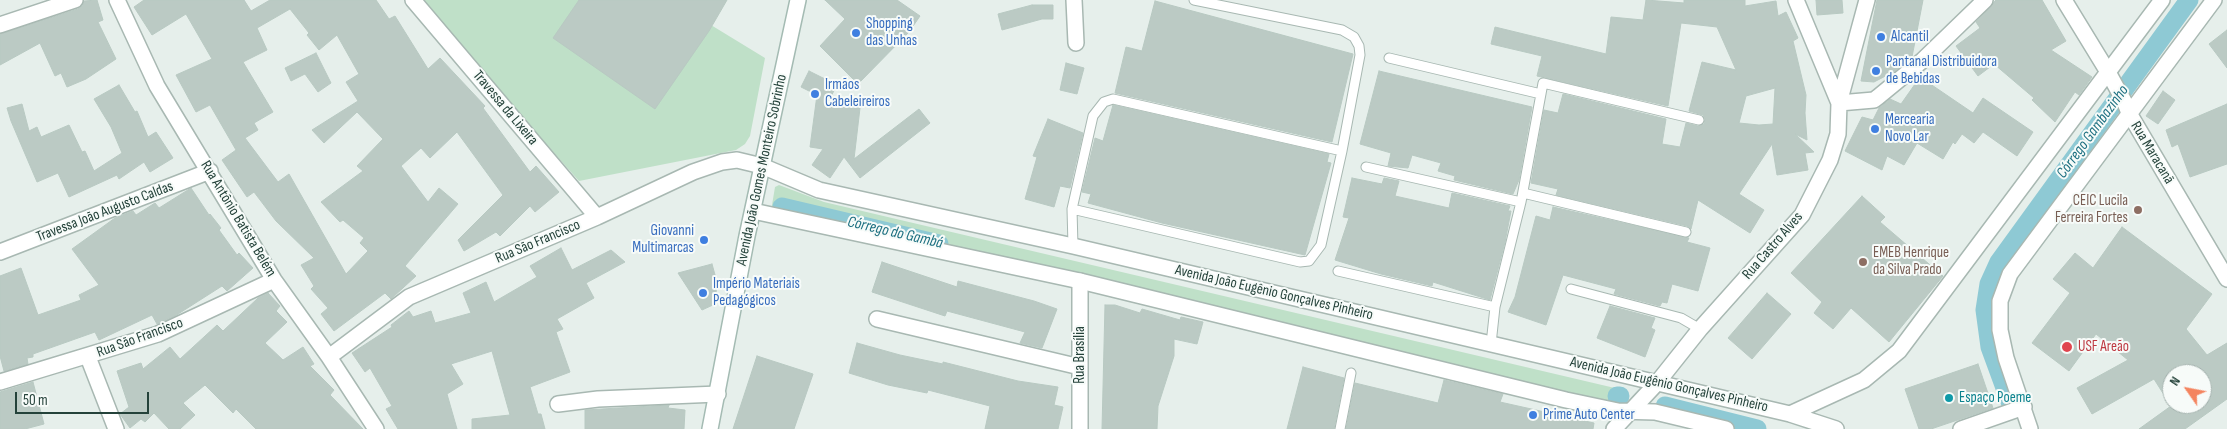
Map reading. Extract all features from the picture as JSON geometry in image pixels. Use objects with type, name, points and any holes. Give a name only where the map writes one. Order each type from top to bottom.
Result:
[{"type":"street","points":[[0,25],[75,0]]},
{"type":"street","name":"Rua Antônio Batista Belém","points":[[117,0],[157,86],[274,280],[376,429]]},
{"type":"street","name":"Travessa da Lixeira","points":[[413,0],[597,217]]},
{"type":"street","name":"Avenida João Gomes Monteiro Sobrinho","points":[[710,429],[762,166],[798,0]]},
{"type":"street","points":[[1074,0],[1076,43]]},
{"type":"street","name":"Rua Castro Alves","points":[[1614,429],[1657,383],[1700,329],[1802,215],[1830,160],[1838,134],[1839,102],[1796,0]]},
{"type":"street","points":[[1867,0],[1839,102],[1874,100],[1923,60],[1985,0]]},
{"type":"street","name":"Rua Maracanã","points":[[2064,0],[2112,78],[2127,108],[2227,279]]},
{"type":"street","points":[[1790,414],[1864,380],[1900,351],[2112,78],[2162,0]]},
{"type":"street","points":[[2030,429],[2006,358],[2000,330],[2000,301],[2010,274],[2127,108],[2214,0]]},
{"type":"street","name":"Rua São Francisco","points":[[329,358],[409,297],[597,217],[693,172],[722,162],[737,160],[762,166]]},
{"type":"street","name":"Avenida João Eugênio Gonçalves Pinheiro","points":[[762,166],[819,190],[1073,246],[1790,414],[1836,429]]},
{"type":"street","name":"Travessa João Augusto Caldas","points":[[0,252],[210,171]]},
{"type":"street","name":"Avenida João Eugênio Gonçalves Pinheiro","points":[[753,211],[1080,281],[1566,400],[1618,411],[1655,412],[1726,429]]},
{"type":"street","name":"Rua São Francisco","points":[[0,382],[158,334],[274,280]]},
{"type":"street","name":"Rua Brasília","points":[[1080,281],[1080,429]]},
{"type":"street","points":[[877,319],[1080,367]]},
{"type":"street","points":[[88,356],[116,429]]},
{"type":"street","points":[[558,404],[598,399],[718,394]]},
{"type":"street","points":[[1961,429],[2024,407]]},
{"type":"lane","points":[[1072,209],[1300,262],[1308,261],[1321,245],[1342,151],[1360,55],[1354,37],[1342,30],[1194,0]]},
{"type":"lane","points":[[1389,58],[1542,94]]},
{"type":"lane","points":[[1491,344],[1494,307],[1522,198],[1543,83],[1699,120]]},
{"type":"lane","points":[[1073,246],[1072,209],[1093,116],[1104,102],[1113,99],[1342,151]]},
{"type":"lane","points":[[1366,167],[1686,232]]},
{"type":"lane","points":[[1338,271],[1494,307]]},
{"type":"lane","points":[[1571,289],[1681,318],[1700,329]]},
{"type":"lane","points":[[1340,429],[1351,374]]},
{"type":"green space","points":[[418,0],[670,0],[765,58],[750,136],[745,144],[736,150],[579,181]]},
{"type":"green space","points":[[779,185],[824,202],[1619,389],[1615,405],[771,211],[775,187]]},
{"type":"building","points":[[97,0],[103,20],[98,22],[116,59],[86,79],[67,87],[61,73],[55,76],[40,43],[0,65],[0,34],[78,9],[84,1]]},
{"type":"building","points":[[144,0],[244,0],[251,11],[270,0],[376,0],[389,19],[395,16],[428,69],[440,58],[485,106],[483,108],[530,172],[536,166],[559,192],[535,212],[530,206],[500,236],[496,232],[464,251],[458,240],[503,195],[457,132],[430,158],[421,148],[401,166],[428,202],[439,188],[458,204],[405,266],[416,276],[391,299],[385,293],[334,331],[321,314],[328,308],[311,289],[314,286],[301,265],[314,258],[276,221],[254,192],[247,197],[222,160],[236,150],[210,105],[196,112],[176,75],[212,59],[186,14],[152,35],[134,7]],"holes":[[[290,9],[309,33],[307,35],[319,50],[337,35],[359,74],[346,82],[358,101],[312,130],[324,143],[357,112],[383,139],[357,166],[363,171],[321,202],[340,222],[343,220],[364,238],[360,243],[368,251],[346,274],[289,174],[278,182],[245,138],[258,130],[254,123],[273,112],[243,62],[267,50],[257,28]]]},
{"type":"building","points":[[579,0],[727,0],[709,31],[655,109],[553,38]]},
{"type":"building","name":"Shopping das Unhas","points":[[825,0],[897,0],[920,16],[909,32],[858,84],[820,46],[845,19]]},
{"type":"building","points":[[1646,0],[1684,3],[1684,0],[1745,0],[1745,6],[1776,1],[1778,16],[1786,12],[1798,38],[1793,41],[1806,95],[1807,140],[1795,134],[1814,152],[1805,153],[1808,170],[1777,175],[1772,144],[1739,194],[1764,210],[1750,233],[1698,200],[1691,229],[1687,226],[1556,195],[1558,189],[1531,183],[1544,110],[1558,113],[1563,94],[1666,119],[1662,144],[1680,147],[1686,123],[1698,126],[1704,124],[1705,119],[1703,115],[1689,111],[1702,62],[1736,70],[1717,27],[1681,23],[1668,106],[1537,76],[1542,56],[1491,44],[1495,27],[1606,54],[1611,17],[1643,20]],"holes":[[[1775,88],[1773,124],[1739,123],[1746,96]]]},
{"type":"building","points":[[1816,0],[1842,0],[1843,13],[1817,15]]},
{"type":"building","points":[[1877,0],[1923,0],[1912,57],[1895,71],[1874,82],[1861,81]]},
{"type":"building","points":[[1996,0],[2042,0],[2066,41],[2051,50],[2092,77],[2079,95],[2075,92],[2055,122],[2032,100],[2034,98],[1994,64],[1978,76],[1956,46],[1980,28],[1976,22]]},
{"type":"building","points":[[1155,1],[1353,54],[1332,142],[1115,93],[1126,47],[1142,51]]},
{"type":"building","points":[[1032,5],[1053,5],[1053,19],[1042,19],[1002,30],[998,14]]},
{"type":"building","points":[[2227,30],[2227,68],[2209,44]]},
{"type":"building","points":[[316,53],[331,83],[318,92],[305,74],[291,81],[285,68]]},
{"type":"building","points":[[1066,63],[1084,68],[1077,94],[1060,90]]},
{"type":"building","points":[[809,71],[837,85],[827,104],[860,108],[854,159],[919,109],[930,123],[860,178],[844,157],[830,178],[812,165],[823,149],[810,147],[817,95],[801,87]]},
{"type":"building","points":[[1379,71],[1532,107],[1519,180],[1513,194],[1454,180],[1455,176],[1438,171],[1441,163],[1412,155],[1408,168],[1388,166],[1391,153],[1360,144]]},
{"type":"building","points":[[1920,77],[1973,113],[1983,98],[2033,132],[2017,156],[1983,132],[1974,143],[1962,134],[1955,144],[1953,142],[1943,159],[1917,143],[1904,165],[1887,156],[1882,170],[1845,151],[1862,117],[1873,120],[1879,108],[1890,99],[1901,104]]},
{"type":"building","points":[[119,85],[135,112],[137,111],[148,137],[156,132],[173,158],[150,172],[144,162],[119,179],[117,175],[69,197],[58,173],[37,182],[7,108],[22,104],[29,131],[37,127],[41,137],[69,125],[82,152],[85,151],[94,171],[122,153],[111,127],[94,99]]},
{"type":"building","points":[[2163,91],[2175,100],[2158,124],[2146,116]]},
{"type":"building","points":[[2227,104],[2227,164],[2190,177],[2178,144],[2172,147],[2166,130]]},
{"type":"building","points":[[1113,105],[1329,154],[1327,162],[1331,163],[1305,255],[1162,223],[1088,203],[1091,194],[1082,192],[1095,138],[1103,141]]},
{"type":"building","points":[[1048,119],[1083,133],[1070,188],[1060,186],[1054,207],[1025,199],[1037,157],[1033,156]]},
{"type":"building","points":[[1352,178],[1382,184],[1384,178],[1399,181],[1395,196],[1449,208],[1452,193],[1510,206],[1508,211],[1511,211],[1505,242],[1490,300],[1433,282],[1432,286],[1381,274],[1335,260],[1349,218],[1343,217]]},
{"type":"building","points":[[191,188],[209,215],[221,228],[219,230],[237,255],[239,253],[253,268],[227,291],[222,286],[175,316],[157,324],[152,315],[99,340],[95,332],[33,354],[33,357],[27,358],[28,364],[4,371],[0,356],[0,276],[21,268],[38,315],[81,300],[79,295],[99,285],[72,249],[115,218],[133,211],[136,215],[155,203],[159,208]]},
{"type":"building","points":[[1862,196],[1885,217],[1880,222],[1943,276],[1889,342],[1851,308],[1833,329],[1814,313],[1822,302],[1791,273]]},
{"type":"building","points":[[1553,207],[1689,238],[1687,242],[1710,248],[1698,291],[1672,284],[1667,303],[1662,302],[1660,306],[1614,294],[1616,289],[1563,275],[1546,325],[1508,312],[1515,297],[1536,216],[1550,220]]},
{"type":"building","points":[[2122,227],[2212,294],[2186,329],[2207,355],[2227,343],[2227,399],[2212,410],[2212,364],[2162,364],[2162,392],[2154,379],[2092,414],[2077,388],[2128,360],[2096,334],[2069,371],[2032,343],[2070,293],[2053,279],[2075,253],[2093,268]]},
{"type":"building","points":[[561,248],[572,270],[611,250],[625,262],[586,283],[594,298],[557,319],[563,329],[556,332],[570,372],[530,387],[538,414],[541,414],[545,429],[472,429],[472,419],[510,415],[492,351],[451,364],[463,384],[447,394],[457,429],[398,429],[386,409],[392,406],[370,368],[365,372],[352,353],[392,327],[391,325],[409,311],[413,317],[431,311],[435,323],[471,313],[463,293],[486,282],[494,302],[537,277],[530,266]]},
{"type":"building","points":[[882,262],[957,287],[958,281],[1057,309],[1042,348],[1020,343],[1025,332],[947,311],[945,316],[872,292]]},
{"type":"building","name":"Império Materiais Pedagógicos","points":[[712,264],[717,282],[715,304],[702,310],[678,273]]},
{"type":"building","points":[[268,293],[280,306],[276,311],[287,322],[265,343],[283,360],[303,347],[314,364],[310,366],[334,390],[330,395],[363,429],[256,429],[236,409],[233,413],[205,385],[183,403],[195,415],[180,429],[169,429],[154,413],[145,422],[141,419],[130,428],[120,414],[129,407],[117,371],[141,363],[143,369],[170,347],[180,359],[217,325],[223,331],[258,298]]},
{"type":"building","points":[[1767,293],[1791,314],[1752,359],[1728,338]]},
{"type":"building","points":[[1105,305],[1115,305],[1140,313],[1142,309],[1180,320],[1181,317],[1203,322],[1197,344],[1174,339],[1174,356],[1158,406],[1157,429],[1102,429]]},
{"type":"building","points":[[1610,306],[1655,318],[1651,328],[1655,330],[1645,357],[1597,338]]},
{"type":"building","points":[[857,343],[900,355],[943,364],[943,362],[1018,381],[1058,387],[1054,405],[1063,407],[1058,429],[985,429],[990,406],[928,390],[927,393],[888,385],[849,373]]},
{"type":"building","points":[[757,356],[813,374],[794,429],[733,429]]},
{"type":"building","name":"Espaço Poeme","points":[[1978,364],[1993,408],[1931,429],[1919,429],[1905,389]]},
{"type":"building","points":[[1303,367],[1344,378],[1334,429],[1287,429]]},
{"type":"building","points":[[1444,380],[1503,394],[1500,402],[1594,423],[1593,429],[1346,429],[1355,383],[1438,403]]},
{"type":"building","points":[[33,382],[44,424],[25,429],[0,429],[0,392]]},
{"type":"building","points":[[669,405],[668,408],[685,410],[684,429],[585,429],[585,410]]},
{"type":"building","points":[[2162,412],[2162,414],[2206,414],[2185,429],[2139,429]]},
{"type":"waterway","name":"Córrego Gambazinho","points":[[2012,407],[1990,347],[1985,310],[1989,284],[1999,262],[2189,0]]},
{"type":"waterway","name":"Córrego do Gambá","points":[[782,207],[939,244]]},
{"type":"waterway","name":"Córrego do Gambá","points":[[1665,406],[1757,429]]},
{"type":"place","name":"Shopping das Unhas","points":[[856,33]]},
{"type":"place","name":"Alcantil","points":[[1881,37]]},
{"type":"place","name":"Pantanal Distribuidora de Bebidas","points":[[1876,71]]},
{"type":"place","name":"Irmãos Cabeleireiros","points":[[815,94]]},
{"type":"place","name":"Mercearia Novo Lar","points":[[1875,129]]},
{"type":"place","name":"CEIC Lucila Ferreira Fortes","points":[[2138,210]]},
{"type":"place","name":"Giovanni Multimarcas","points":[[704,240]]},
{"type":"place","name":"EMEB Henrique da Silva Prado","points":[[1863,262]]},
{"type":"place","name":"Império Materiais Pedagógicos","points":[[703,293]]},
{"type":"place","name":"USF Areão","points":[[2067,347]]},
{"type":"place","name":"Espaço Poeme","points":[[1949,398]]},
{"type":"place","name":"Prime Auto Center","points":[[1533,415]]}]
